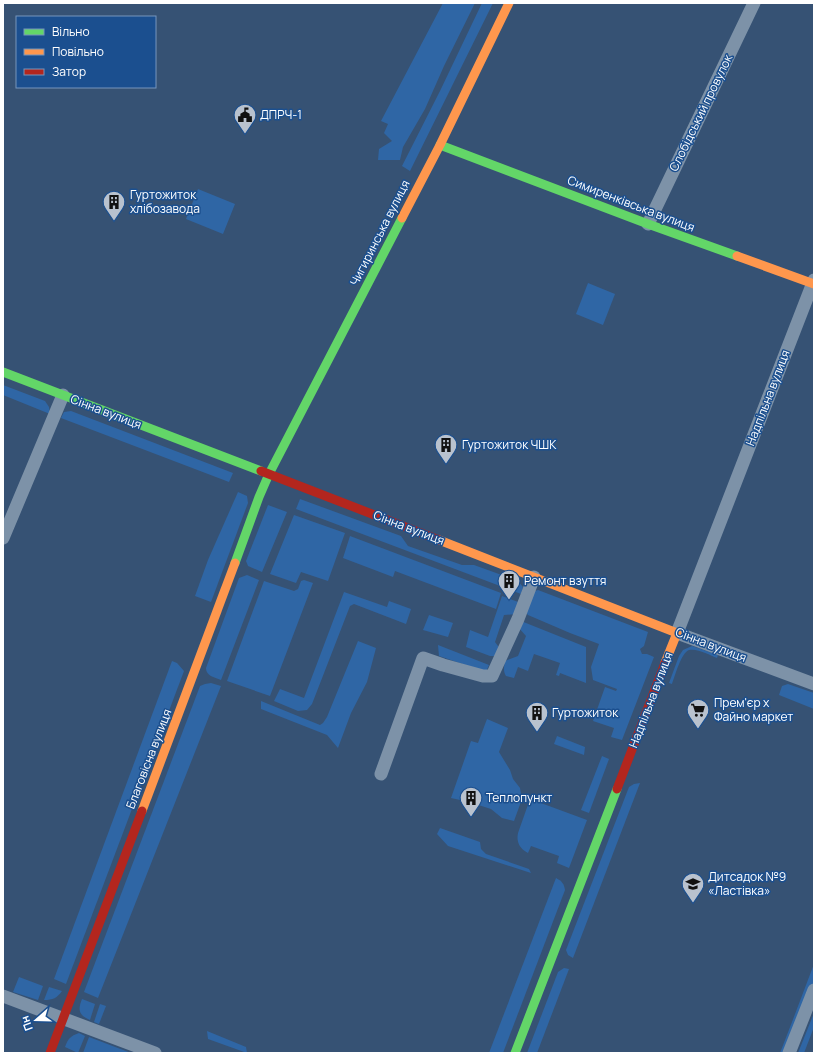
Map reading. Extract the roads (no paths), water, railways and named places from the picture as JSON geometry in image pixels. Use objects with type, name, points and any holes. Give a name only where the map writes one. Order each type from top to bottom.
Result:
[{"type":"main road","name":"Чигиринська вулиця","points":[[269,474],[440,145],[509,3]]},
{"type":"main road","name":"Симиренківська вулиця","points":[[440,145],[648,224],[814,283]]},
{"type":"main road","name":"Сінна вулиця","points":[[3,372],[677,633]]},
{"type":"main road","name":"Благовісна вулиця","points":[[50,1053],[269,474]]},
{"type":"main road","name":"Надпільна вулиця","points":[[515,1053],[677,633]]},
{"type":"street","name":"Слобідський провулок","points":[[648,224],[754,3]]},
{"type":"street","name":"Надпільна вулиця","points":[[677,633],[814,283]]},
{"type":"street","points":[[3,538],[63,395]]},
{"type":"street","points":[[382,774],[423,658],[483,676],[492,676],[518,619],[534,577]]},
{"type":"street","name":"Сінна вулиця","points":[[677,633],[814,684]]},
{"type":"street","points":[[789,1053],[814,990]]},
{"type":"street","points":[[3,996],[155,1053]]},
{"type":"place","name":"ДПРЧ-1","points":[[245,134]]},
{"type":"place","name":"Гуртожиток хлібозавода","points":[[114,222]]},
{"type":"place","name":"Гуртожиток ЧШК","points":[[446,464]]},
{"type":"place","name":"Ремонт взуття","points":[[509,600]]},
{"type":"place","name":"Прем'єр х Файно маркет","points":[[698,730]]},
{"type":"place","name":"Гуртожиток","points":[[537,732]]},
{"type":"place","name":"Теплопункт","points":[[471,818]]},
{"type":"place","name":"Дитсадок №9 «Ластівка»","points":[[693,904]]}]
